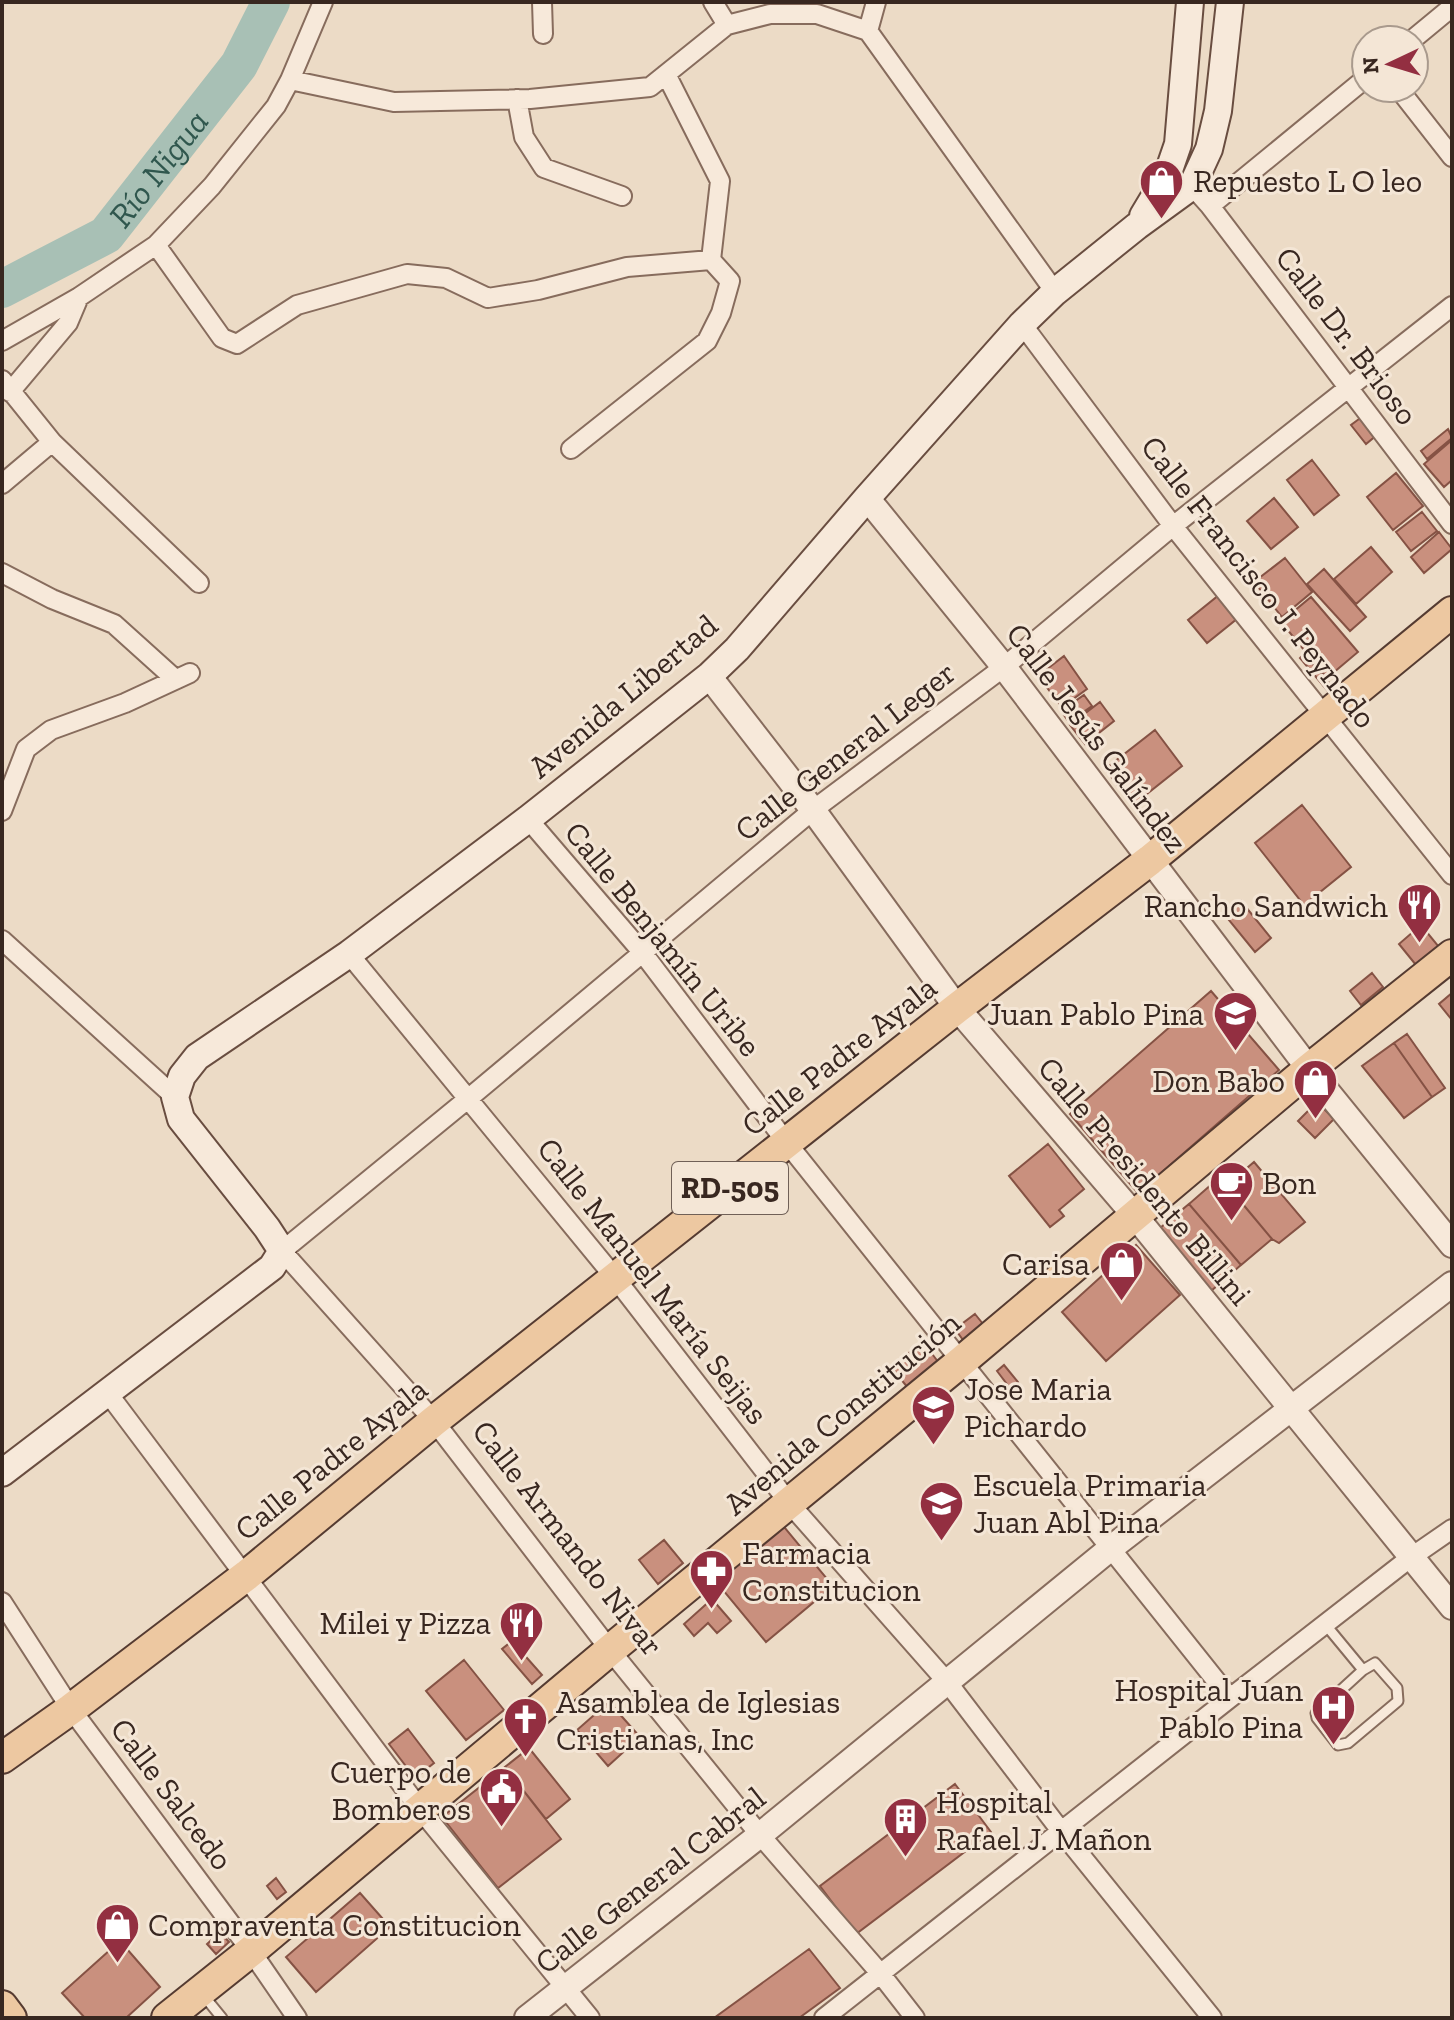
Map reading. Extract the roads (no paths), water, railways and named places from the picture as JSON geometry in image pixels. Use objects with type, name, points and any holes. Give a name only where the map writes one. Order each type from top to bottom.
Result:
[{"type":"main road","name":"Avenida Libertad","points":[[1137,226],[1167,176],[1178,144],[1190,2]]},
{"type":"main road","name":"Avenida Libertad","points":[[175,1097],[182,1076],[197,1057],[349,954],[528,819],[709,676],[737,649],[1022,324],[1055,292],[1192,186],[1209,149],[1218,111],[1230,2]]},
{"type":"main road","name":"Calle Padre Ayala","points":[[2,1758],[247,1575],[434,1421],[957,1008],[1150,860],[1452,612]]},
{"type":"main road","name":"Avenida Constitución","points":[[167,2018],[1136,1217],[1309,1069],[1452,955]]},
{"type":"main road","name":"Calle Armando Nivar","points":[[175,1097],[181,1119],[282,1251]]},
{"type":"main road","points":[[2,1473],[272,1267],[282,1251]]},
{"type":"main road","points":[[2,2006],[11,2018]]},
{"type":"street","points":[[2,341],[79,297],[156,245],[212,186],[276,106],[323,2]]},
{"type":"street","points":[[542,2],[543,34]]},
{"type":"street","points":[[713,2],[727,25]]},
{"type":"street","points":[[868,31],[876,2]]},
{"type":"street","points":[[1430,25],[1452,7]]},
{"type":"street","points":[[290,80],[394,102],[517,99],[650,87],[727,25],[770,14],[817,14],[868,31],[1055,292]]},
{"type":"street","points":[[571,449],[707,341],[721,313],[730,281],[711,260],[720,181],[666,74]]},
{"type":"street","points":[[1210,206],[1350,91]]},
{"type":"street","points":[[517,99],[524,137],[544,168],[622,196]]},
{"type":"street","points":[[1411,104],[1452,157]]},
{"type":"street","name":"Calle Dr. Brioso","points":[[1192,186],[1350,387],[1452,524]]},
{"type":"street","points":[[156,245],[222,338],[237,344],[297,305],[407,274],[446,278],[488,298],[538,290],[627,267],[711,260]]},
{"type":"street","points":[[79,297],[68,323],[6,386],[52,442],[199,583]]},
{"type":"street","name":"Calle General Leger","points":[[282,1251],[813,810],[1004,667],[1173,526],[1452,306]]},
{"type":"street","name":"Calle Francisco J. Peynado","points":[[1022,324],[1173,526],[1452,875]]},
{"type":"street","points":[[2,484],[52,442]]},
{"type":"street","name":"Calle Jesús Galíndez","points":[[867,498],[1004,667],[1309,1069],[1452,1245]]},
{"type":"street","points":[[2,573],[52,599],[114,624],[182,676],[125,703],[51,730],[26,749],[2,811]]},
{"type":"street","name":"Calle Presidente Billini","points":[[709,676],[813,810],[957,1008],[1136,1217],[1452,1607]]},
{"type":"street","name":"Calle Benjamín Uribe","points":[[528,819],[642,952],[787,1143],[1230,1698]]},
{"type":"street","points":[[2,940],[175,1097]]},
{"type":"street","name":"Calle Manuel María Seijas","points":[[349,954],[616,1279],[790,1504],[948,1683],[1061,1831],[1212,2018]]},
{"type":"street","name":"Calle Armando Nivar","points":[[282,1251],[434,1421],[610,1650],[760,1835],[915,2018]]},
{"type":"street","name":"Calle General Cabral","points":[[527,2018],[760,1835],[1111,1548],[1452,1284]]},
{"type":"street","points":[[107,1392],[420,1809],[590,2018]]},
{"type":"street","points":[[824,2018],[1325,1624],[1452,1529]]},
{"type":"street","name":"Calle Salcedo","points":[[2,1602],[71,1709],[251,1951],[297,2018]]},
{"type":"lane","points":[[1325,1624],[1363,1670]]},
{"type":"lane","points":[[1372,1664],[1379,1666],[1397,1688],[1398,1701],[1348,1743],[1338,1745],[1316,1713],[1363,1670],[1372,1664]]},
{"type":"lane","points":[[200,1992],[222,2018]]},
{"type":"waterway","name":"Río Nigua","points":[[2,289],[106,235],[239,65],[271,2]]},
{"type":"place","name":"Repuesto L O leo","points":[[1162,220]]},
{"type":"place","name":"Rancho Sandwich","points":[[1419,945]]},
{"type":"place","name":"Juan Pablo Pina","points":[[1235,1053]]},
{"type":"place","name":"Don Babo","points":[[1316,1120]]},
{"type":"place","name":"Bon","points":[[1231,1222]]},
{"type":"place","name":"Carisa","points":[[1121,1303]]},
{"type":"place","name":"Jose Maria Pichardo","points":[[933,1446]]},
{"type":"place","name":"Escuela Primaria Juan Abl Pina","points":[[942,1542]]},
{"type":"place","name":"Farmacia Constitucion","points":[[711,1610]]},
{"type":"place","name":"Milei y Pizza","points":[[522,1662]]},
{"type":"place","name":"Hospital Juan Pablo Pina","points":[[1334,1747]]},
{"type":"place","name":"Asamblea de Iglesias Cristianas, Inc","points":[[525,1759]]},
{"type":"place","name":"Cuerpo de Bomberos","points":[[502,1829]]},
{"type":"place","name":"Hospital Rafael J. Mañon","points":[[905,1859]]},
{"type":"place","name":"Compraventa Constitucion","points":[[117,1964]]}]
